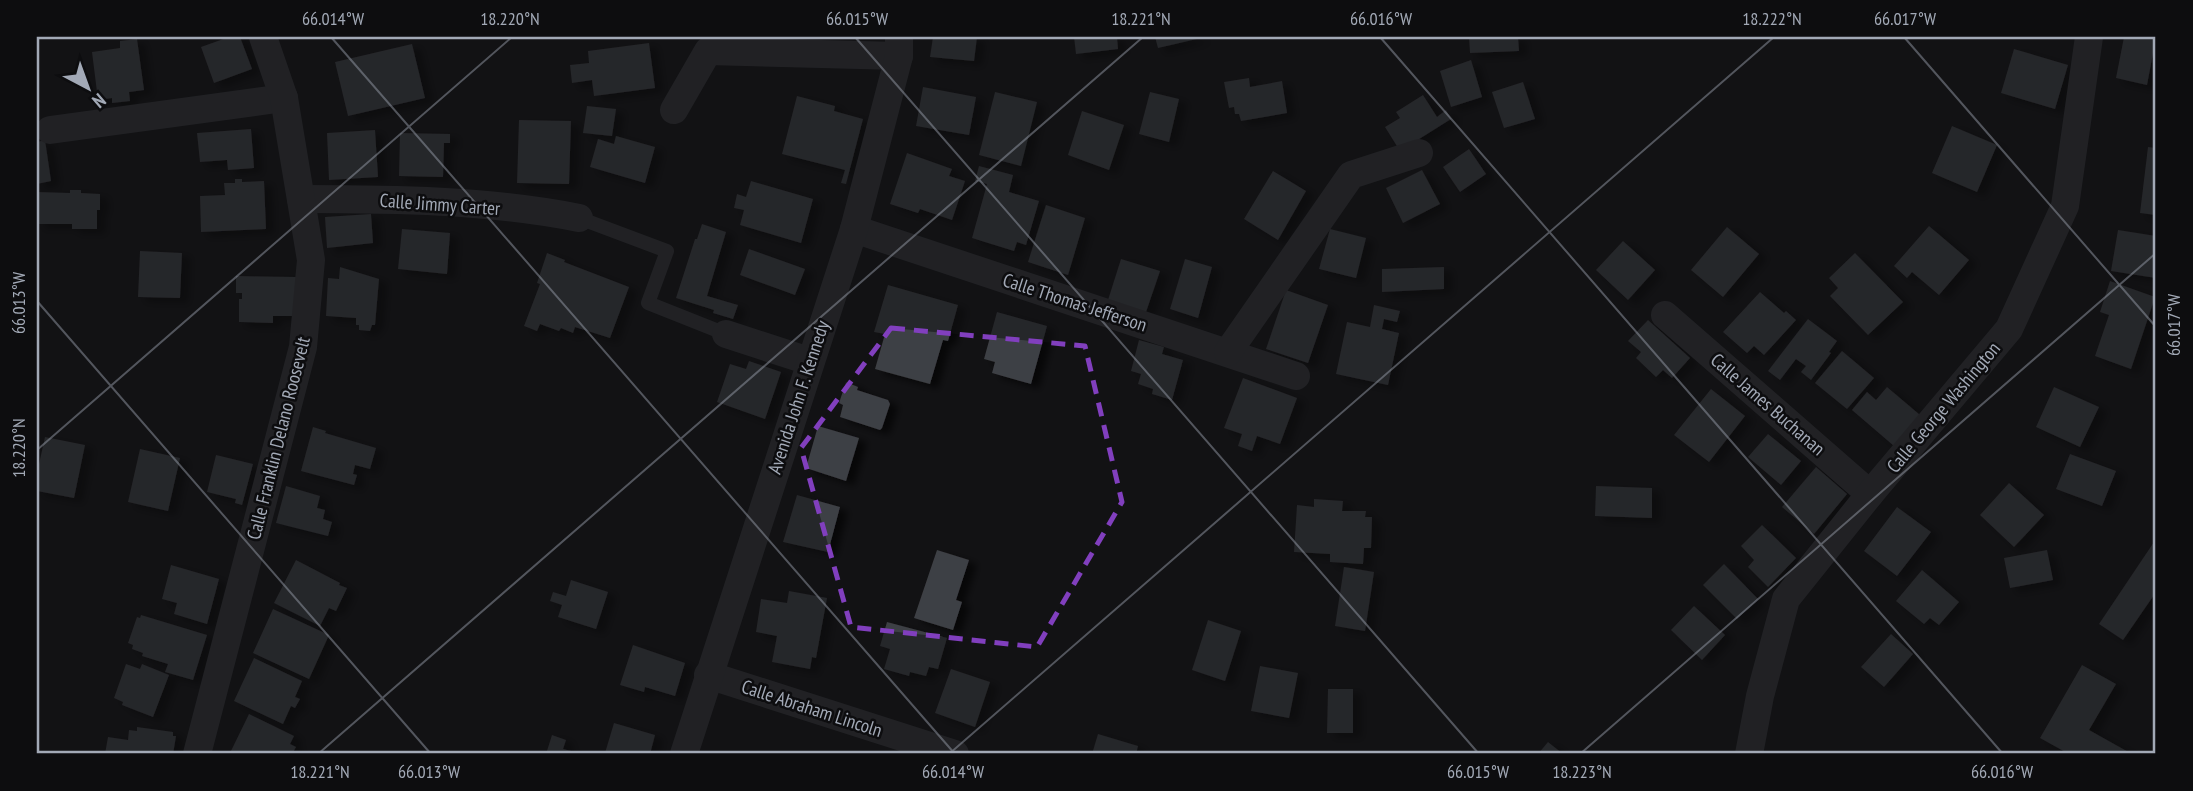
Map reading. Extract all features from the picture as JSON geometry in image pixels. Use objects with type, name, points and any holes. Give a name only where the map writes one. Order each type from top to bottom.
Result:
[{"type":"street","name":"Calle Franklin Delano Roosevelt","points":[[197,754],[303,346],[311,260],[284,98],[263,37]]},
{"type":"street","name":"Calle George Washington","points":[[1749,754],[1760,696],[1786,599],[2009,329],[2065,206],[2089,37]]},
{"type":"street","points":[[674,110],[708,51],[899,46]]},
{"type":"street","name":"Avenida John F. Kennedy","points":[[684,754],[854,229],[899,46]]},
{"type":"street","points":[[50,130],[284,98]]},
{"type":"street","points":[[1228,352],[1351,175],[1419,153]]},
{"type":"street","name":"Calle Jimmy Carter","points":[[301,199],[391,199],[544,211],[579,218]]},
{"type":"street","name":"Calle Thomas Jefferson","points":[[854,229],[1296,376]]},
{"type":"street","name":"Calle James Buchanan","points":[[1665,315],[1870,494]]},
{"type":"street","points":[[726,334],[810,361]]},
{"type":"street","name":"Calle Abraham Lincoln","points":[[708,675],[955,754]]},
{"type":"lane","points":[[579,218],[667,251],[648,303],[726,334]]},
{"type":"highlighted area","points":[[891,328],[1085,346],[1122,502],[1037,647],[851,627],[801,448]]},
{"type":"building","points":[[229,37],[240,37],[252,69],[214,83],[201,47]]},
{"type":"building","points":[[933,37],[977,37],[974,61],[930,57]]},
{"type":"building","points":[[1074,37],[1117,37],[1118,49],[1076,54]]},
{"type":"building","points":[[1155,37],[1201,37],[1201,38],[1158,48]]},
{"type":"building","points":[[1469,37],[1518,37],[1519,51],[1470,53]]},
{"type":"building","points":[[2124,37],[2156,37],[2147,85],[2116,78]]},
{"type":"building","points":[[137,39],[144,90],[129,92],[130,101],[112,103],[112,98],[98,100],[92,52],[120,48],[120,41]]},
{"type":"building","points":[[649,43],[655,88],[594,96],[592,80],[572,83],[570,65],[589,63],[588,51]]},
{"type":"building","points":[[412,44],[425,98],[348,116],[335,62]]},
{"type":"building","points":[[2014,49],[2068,65],[2055,109],[2001,93]]},
{"type":"building","points":[[1471,60],[1482,97],[1451,107],[1440,71]]},
{"type":"building","points":[[1249,78],[1250,87],[1282,81],[1287,113],[1241,121],[1239,114],[1235,114],[1234,107],[1229,108],[1224,82]]},
{"type":"building","points":[[1523,82],[1535,119],[1504,128],[1492,92]]},
{"type":"building","points":[[923,87],[976,97],[969,135],[916,126]]},
{"type":"building","points":[[995,92],[1037,102],[1021,166],[979,155]]},
{"type":"building","points":[[1150,92],[1179,99],[1169,142],[1139,134]]},
{"type":"building","points":[[1423,95],[1437,117],[1446,110],[1451,119],[1400,151],[1385,127],[1400,118],[1396,112]]},
{"type":"building","points":[[797,96],[835,106],[834,111],[863,119],[846,184],[841,183],[845,170],[782,154]]},
{"type":"building","points":[[587,106],[616,109],[612,136],[583,133]]},
{"type":"building","points":[[1082,111],[1124,125],[1109,170],[1068,155]]},
{"type":"building","points":[[519,120],[571,121],[569,184],[517,183]]},
{"type":"building","points":[[1952,126],[1997,145],[1977,192],[1932,173]]},
{"type":"building","points":[[251,129],[254,168],[228,170],[227,160],[200,162],[197,133]]},
{"type":"building","points":[[375,130],[378,177],[329,180],[327,133]]},
{"type":"building","points":[[400,133],[450,134],[450,143],[444,143],[443,177],[399,176]]},
{"type":"building","points":[[616,136],[655,147],[645,183],[590,167],[598,139],[614,144]]},
{"type":"building","points":[[45,140],[51,181],[37,184],[37,142]]},
{"type":"building","points":[[2148,147],[2156,148],[2156,215],[2140,213]]},
{"type":"building","points":[[1469,149],[1486,174],[1460,192],[1443,167]]},
{"type":"building","points":[[907,153],[952,169],[949,176],[965,181],[952,220],[920,209],[918,213],[890,204]]},
{"type":"building","points":[[979,166],[1013,175],[1009,192],[1039,201],[1026,245],[1017,242],[1014,251],[972,238],[987,184],[975,181]]},
{"type":"building","points":[[1422,170],[1440,204],[1403,223],[1386,188]]},
{"type":"building","points":[[1273,171],[1306,191],[1278,240],[1244,219]]},
{"type":"building","points":[[235,179],[242,179],[242,182],[264,181],[266,229],[201,232],[200,196],[225,195],[224,183],[235,183]]},
{"type":"building","points":[[751,181],[813,199],[801,243],[740,225],[744,210],[734,208],[737,194],[746,197]]},
{"type":"building","points":[[70,190],[100,194],[97,229],[72,229],[72,224],[37,224],[37,192],[70,193]]},
{"type":"building","points":[[1046,205],[1085,218],[1068,275],[1028,262]]},
{"type":"building","points":[[371,214],[373,243],[327,248],[325,217]]},
{"type":"building","points":[[702,224],[726,232],[707,296],[738,305],[733,319],[676,298]]},
{"type":"building","points":[[1929,226],[1969,260],[1939,295],[1912,272],[1907,278],[1894,266]]},
{"type":"building","points":[[1727,227],[1759,254],[1723,297],[1691,270]]},
{"type":"building","points":[[402,229],[450,233],[447,274],[398,269]]},
{"type":"building","points":[[1330,229],[1366,238],[1356,278],[1319,269]]},
{"type":"building","points":[[2118,230],[2156,236],[2156,278],[2111,271]]},
{"type":"building","points":[[1623,241],[1655,270],[1628,300],[1596,270]]},
{"type":"building","points":[[749,249],[805,269],[795,295],[740,275]]},
{"type":"building","points":[[140,251],[182,253],[180,298],[138,297]]},
{"type":"building","points":[[547,253],[629,287],[610,338],[575,327],[573,333],[540,324],[537,331],[524,326],[540,284],[537,283]]},
{"type":"building","points":[[1855,253],[1903,302],[1868,335],[1830,296],[1838,288],[1829,278]]},
{"type":"building","points":[[1121,259],[1160,271],[1146,312],[1108,300]]},
{"type":"building","points":[[1185,259],[1212,267],[1198,318],[1170,309]]},
{"type":"building","points":[[340,267],[379,279],[375,325],[372,325],[370,331],[359,330],[356,318],[326,316],[328,278],[339,279]]},
{"type":"building","points":[[1444,267],[1444,289],[1382,292],[1382,269]]},
{"type":"building","points":[[236,276],[296,277],[295,316],[273,316],[273,323],[239,322],[239,299],[242,299],[242,293],[236,293]]},
{"type":"building","points":[[2110,281],[2155,297],[2131,369],[2095,356],[2109,315],[2100,312]]},
{"type":"building","points":[[888,285],[958,305],[948,341],[943,340],[930,384],[875,369],[885,334],[874,332]]},
{"type":"building","points":[[1286,290],[1328,305],[1308,363],[1266,349]]},
{"type":"building","points":[[1760,292],[1796,320],[1764,355],[1754,346],[1747,353],[1723,332]]},
{"type":"building","points":[[1374,305],[1400,311],[1397,322],[1384,319],[1382,329],[1399,333],[1388,385],[1336,374],[1347,322],[1370,327]]},
{"type":"building","points":[[997,312],[1047,326],[1031,384],[992,373],[995,362],[984,359]]},
{"type":"building","points":[[1808,319],[1837,341],[1811,380],[1801,372],[1806,366],[1796,359],[1780,380],[1768,371]]},
{"type":"building","points":[[1648,320],[1690,358],[1672,378],[1663,370],[1656,377],[1636,358],[1641,352],[1628,341]]},
{"type":"building","points":[[1139,340],[1164,347],[1162,354],[1183,360],[1172,400],[1152,394],[1153,389],[1138,384],[1141,374],[1131,371]]},
{"type":"building","points":[[1842,351],[1874,378],[1847,409],[1815,383]]},
{"type":"building","points":[[749,361],[781,372],[765,419],[717,402],[730,364],[746,369]]},
{"type":"building","points":[[1243,378],[1297,398],[1280,444],[1257,436],[1252,451],[1238,446],[1242,434],[1224,428]]},
{"type":"building","points":[[846,382],[858,387],[857,390],[888,400],[890,404],[880,430],[840,417],[843,405],[839,403]]},
{"type":"building","points":[[1887,387],[1920,415],[1894,446],[1852,410],[1867,392],[1876,400]]},
{"type":"building","points":[[2054,387],[2099,407],[2080,447],[2036,427]]},
{"type":"building","points":[[1711,389],[1745,416],[1709,462],[1674,435]]},
{"type":"building","points":[[818,426],[859,438],[846,481],[806,468]]},
{"type":"building","points":[[313,427],[376,448],[370,469],[355,465],[353,474],[357,475],[354,485],[301,471]]},
{"type":"building","points":[[1768,434],[1801,461],[1781,485],[1748,457]]},
{"type":"building","points":[[45,437],[85,445],[74,498],[37,491],[37,473]]},
{"type":"building","points":[[140,449],[180,458],[168,511],[128,502]]},
{"type":"building","points":[[2070,454],[2116,471],[2102,506],[2056,489]]},
{"type":"building","points":[[216,455],[253,464],[242,505],[235,503],[236,499],[207,492]]},
{"type":"building","points":[[1816,467],[1847,494],[1814,534],[1782,507]]},
{"type":"building","points":[[2009,483],[2044,515],[2014,547],[1980,515]]},
{"type":"building","points":[[286,486],[320,496],[317,508],[325,510],[323,519],[332,522],[328,536],[276,523]]},
{"type":"building","points":[[1596,486],[1652,488],[1652,518],[1595,516]]},
{"type":"building","points":[[797,495],[840,507],[828,552],[783,542]]},
{"type":"building","points":[[1314,499],[1343,501],[1342,511],[1366,511],[1365,517],[1372,517],[1371,548],[1364,548],[1363,564],[1330,562],[1330,554],[1294,552],[1297,505],[1314,507]]},
{"type":"building","points":[[1897,507],[1931,532],[1897,576],[1864,551]]},
{"type":"building","points":[[1762,525],[1796,558],[1768,587],[1748,567],[1754,560],[1741,546]]},
{"type":"building","points":[[2156,539],[2156,592],[2123,640],[2099,624]]},
{"type":"building","points":[[937,550],[969,560],[956,600],[962,602],[953,630],[914,618]]},
{"type":"building","points":[[2047,550],[2053,580],[2010,588],[2004,558]]},
{"type":"building","points":[[296,560],[347,588],[336,611],[329,608],[320,626],[274,603]]},
{"type":"building","points":[[1724,564],[1758,599],[1737,619],[1703,585]]},
{"type":"building","points":[[171,565],[219,579],[207,624],[174,614],[177,603],[162,599]]},
{"type":"building","points":[[1344,567],[1374,572],[1365,631],[1335,626]]},
{"type":"building","points":[[1922,570],[1959,602],[1939,625],[1930,618],[1924,624],[1896,601]]},
{"type":"building","points":[[571,580],[608,592],[596,629],[558,617],[562,605],[550,601],[553,592],[566,596]]},
{"type":"building","points":[[789,591],[827,598],[816,658],[812,657],[810,669],[772,662],[777,636],[756,632],[761,599],[787,603]]},
{"type":"building","points":[[1694,606],[1725,635],[1702,660],[1671,630]]},
{"type":"building","points":[[273,609],[329,635],[309,679],[253,653]]},
{"type":"building","points":[[141,615],[207,635],[193,680],[165,672],[168,664],[142,656],[143,653],[132,649],[133,645],[128,643],[137,617],[140,618]]},
{"type":"building","points":[[1208,620],[1241,631],[1225,681],[1192,670]]},
{"type":"building","points":[[887,622],[947,638],[938,669],[929,667],[926,676],[910,672],[909,676],[884,669],[890,649],[880,646]]},
{"type":"building","points":[[1891,634],[1913,654],[1884,687],[1861,667]]},
{"type":"building","points":[[633,645],[685,663],[675,696],[645,687],[644,692],[620,685]]},
{"type":"building","points":[[254,658],[302,681],[295,697],[300,699],[295,708],[291,706],[283,724],[234,701]]},
{"type":"building","points":[[126,664],[140,669],[142,664],[169,675],[153,717],[122,705],[123,702],[114,698]]},
{"type":"building","points":[[2082,665],[2116,684],[2089,730],[2132,754],[2069,754],[2040,738]]},
{"type":"building","points":[[1260,666],[1298,673],[1289,718],[1251,711]]},
{"type":"building","points":[[951,669],[990,682],[975,727],[935,713]]},
{"type":"building","points":[[1328,689],[1353,689],[1353,733],[1327,733]]},
{"type":"building","points":[[249,714],[294,736],[290,744],[296,747],[292,754],[230,753]]},
{"type":"building","points":[[614,723],[655,735],[650,754],[605,753]]},
{"type":"building","points":[[137,727],[173,732],[173,736],[176,736],[173,754],[105,754],[108,737],[128,740],[129,730],[137,731]]},
{"type":"building","points":[[1098,734],[1138,746],[1136,754],[1092,754]]},
{"type":"building","points":[[552,735],[566,740],[563,749],[583,754],[546,754]]},
{"type":"building","points":[[1548,742],[1563,754],[1538,754]]}]
